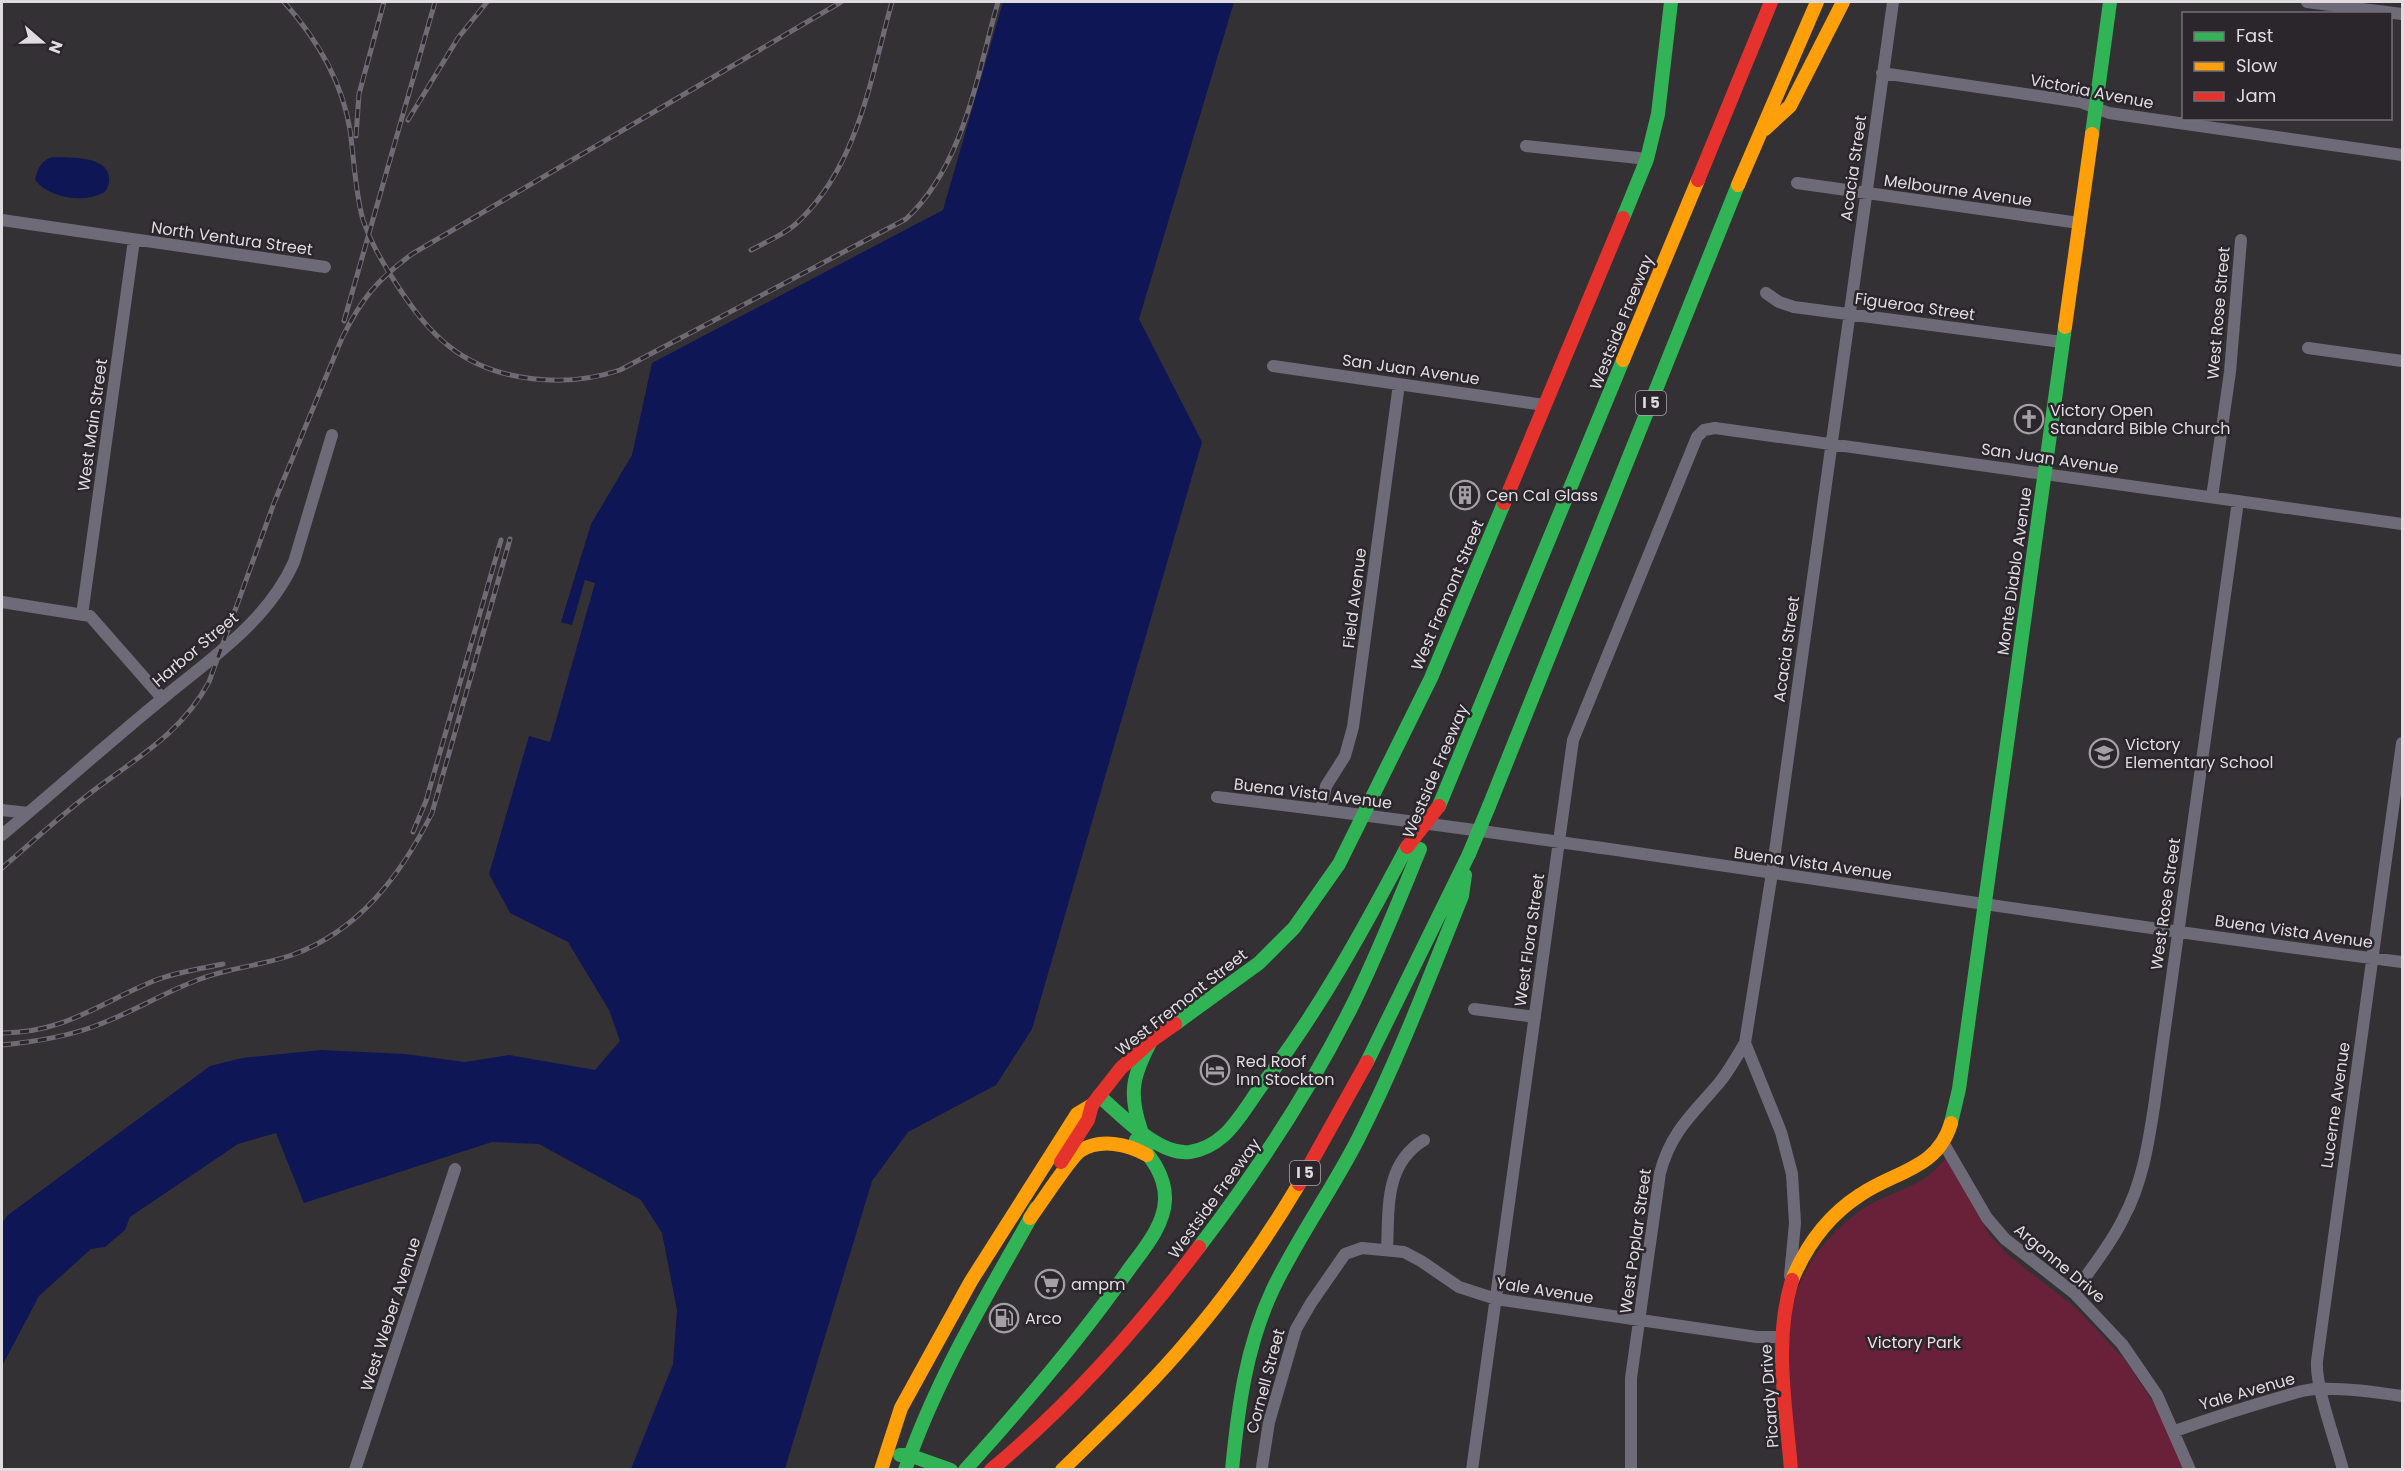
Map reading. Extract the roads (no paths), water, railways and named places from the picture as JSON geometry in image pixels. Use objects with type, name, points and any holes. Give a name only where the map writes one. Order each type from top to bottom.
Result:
[{"type":"main road","name":"West Fremont Street","points":[[905,1470],[918,1427],[970,1321],[1059,1164],[1088,1120],[1096,1101],[1121,1068],[1151,1041],[1259,963],[1294,928],[1339,864],[1431,678],[1647,159],[1658,114],[1671,2]]},
{"type":"main road","name":"Westside Freeway","points":[[991,1470],[1038,1429],[1087,1380],[1161,1297],[1222,1218],[1274,1143],[1351,1006],[1414,848],[1440,803],[1771,2]]},
{"type":"main road","name":"I 5","points":[[1062,1470],[1143,1390],[1206,1319],[1254,1254],[1337,1120],[1373,1053],[1448,892],[1469,854],[1758,135],[1817,2]]},
{"type":"main road","points":[[1758,135],[1790,106],[1843,2]]},
{"type":"main road","name":"Monte Diablo Avenue","points":[[1944,1144],[1959,1089],[2110,2]]},
{"type":"main road","points":[[1096,1101],[1142,1131],[1152,1142],[1167,1150],[1182,1153],[1207,1147],[1224,1135],[1281,1061],[1321,1003],[1414,848]]},
{"type":"main road","points":[[1232,1470],[1239,1394],[1257,1328],[1285,1265],[1337,1179],[1389,1075],[1462,896],[1469,854]]},
{"type":"main road","points":[[1142,1131],[1133,1112],[1131,1090],[1136,1070],[1151,1041]]},
{"type":"main road","name":"West Fremont Street","points":[[881,1470],[901,1408],[971,1281],[1077,1114],[1096,1101]]},
{"type":"main road","points":[[965,1470],[1018,1411],[1105,1305],[1162,1217],[1165,1196],[1155,1160],[1096,1101]]},
{"type":"main road","name":"Picardy Drive","points":[[1791,1470],[1781,1365],[1781,1337],[1787,1295],[1800,1261],[1834,1216],[1874,1186],[1923,1163],[1944,1144]]},
{"type":"main road","points":[[1030,1218],[1079,1152],[1091,1146],[1127,1145],[1155,1160]]},
{"type":"main road","points":[[1005,1228],[1008,1256]]},
{"type":"main road","points":[[885,1455],[909,1455],[951,1470]]},
{"type":"main road","points":[[885,1455],[894,1470]]},
{"type":"street","name":"Acacia Street","points":[[1745,1043],[1773,873],[1893,2]]},
{"type":"street","points":[[2307,2],[2370,6],[2403,14]]},
{"type":"street","name":"Victoria Avenue","points":[[1882,74],[2080,102],[2109,113],[2403,155]]},
{"type":"street","points":[[1526,146],[1647,159]]},
{"type":"street","name":"Melbourne Avenue","points":[[1797,183],[2079,223]]},
{"type":"street","name":"North Ventura Street","points":[[2,220],[325,267]]},
{"type":"street","name":"West Main Street","points":[[82,615],[134,240]]},
{"type":"street","name":"West Rose Street","points":[[2212,497],[2230,372],[2241,240]]},
{"type":"street","name":"Figueroa Street","points":[[1766,293],[1779,302],[1794,306],[2062,342]]},
{"type":"street","points":[[2308,348],[2403,361]]},
{"type":"street","name":"San Juan Avenue","points":[[1273,366],[1544,405]]},
{"type":"street","name":"Field Avenue","points":[[1321,810],[1326,786],[1345,756],[1353,726],[1399,384]]},
{"type":"street","name":"San Juan Avenue","points":[[1696,437],[1704,430],[1714,428],[2403,524]]},
{"type":"street","name":"Harbor Street","points":[[2,835],[248,627],[264,610],[287,577],[301,542],[332,435]]},
{"type":"street","name":"West Flora Street","points":[[1472,1470],[1573,740],[1696,437]]},
{"type":"street","name":"West Rose Street","points":[[2074,1293],[2104,1252],[2124,1218],[2144,1165],[2179,932],[2238,501]]},
{"type":"street","points":[[2,602],[90,616],[162,698]]},
{"type":"street","name":"Lucerne Avenue","points":[[2343,1470],[2316,1370],[2403,743]]},
{"type":"street","name":"Buena Vista Avenue","points":[[1218,797],[2403,962]]},
{"type":"street","points":[[2,810],[28,813]]},
{"type":"street","points":[[1474,1009],[1535,1017]]},
{"type":"street","points":[[1745,1043],[1781,1132],[1792,1174],[1795,1223],[1787,1295]]},
{"type":"street","name":"West Poplar Street","points":[[1631,1470],[1631,1378],[1664,1156],[1676,1132],[1719,1082],[1745,1043]]},
{"type":"street","points":[[1388,1250],[1392,1181],[1407,1154],[1424,1140]]},
{"type":"street","name":"Argonne Drive","points":[[1944,1144],[1987,1218],[2005,1239],[2074,1293],[2122,1344],[2157,1395],[2175,1431],[2190,1470]]},
{"type":"street","name":"West Weber Avenue","points":[[355,1470],[456,1169]]},
{"type":"street","name":"Cornell Street","points":[[1262,1467],[1269,1422],[1293,1338],[1301,1319],[1345,1254],[1362,1248],[1388,1250]]},
{"type":"street","name":"Yale Avenue","points":[[1388,1250],[1404,1252],[1459,1287],[1496,1299],[1756,1337],[1781,1337]]},
{"type":"street","name":"Yale Avenue","points":[[2175,1431],[2255,1404],[2303,1391],[2340,1389],[2403,1396]]},
{"type":"railway","points":[[284,2],[307,31],[334,77],[350,130],[356,186],[363,220],[382,261],[409,302],[435,333],[468,359],[510,375],[555,380],[599,376],[620,370],[906,219],[926,197],[942,173],[955,146],[975,89],[998,2]]},
{"type":"railway","points":[[356,136],[359,94],[384,2]]},
{"type":"railway","points":[[344,321],[435,2]]},
{"type":"railway","points":[[408,120],[458,38],[487,2]]},
{"type":"railway","points":[[2,868],[78,803],[156,744],[185,717],[197,701],[209,682],[274,503],[342,338],[363,301],[379,282],[412,254],[841,2]]},
{"type":"railway","points":[[751,250],[796,224],[821,196],[837,171],[860,117],[892,2]]},
{"type":"railway","points":[[2,1045],[84,1030],[120,1016],[182,986],[231,970],[292,955],[316,945],[358,916],[392,879],[432,813],[510,539]]},
{"type":"railway","points":[[413,832],[426,801],[501,540]]},
{"type":"railway","points":[[2,1033],[45,1028],[82,1015],[156,980],[223,964]]},
{"type":"place","name":"Victory Open Standard Bible Church","points":[[2029,419]]},
{"type":"place","name":"Cen Cal Glass","points":[[1465,495]]},
{"type":"place","name":"Victory Elementary School","points":[[2104,753]]},
{"type":"place","name":"Red Roof Inn Stockton","points":[[1215,1070]]},
{"type":"place","name":"ampm","points":[[1050,1284]]},
{"type":"place","name":"Arco","points":[[1004,1318]]},
{"type":"park label","name":"Victory Park","points":[[1914,1342]]}]
